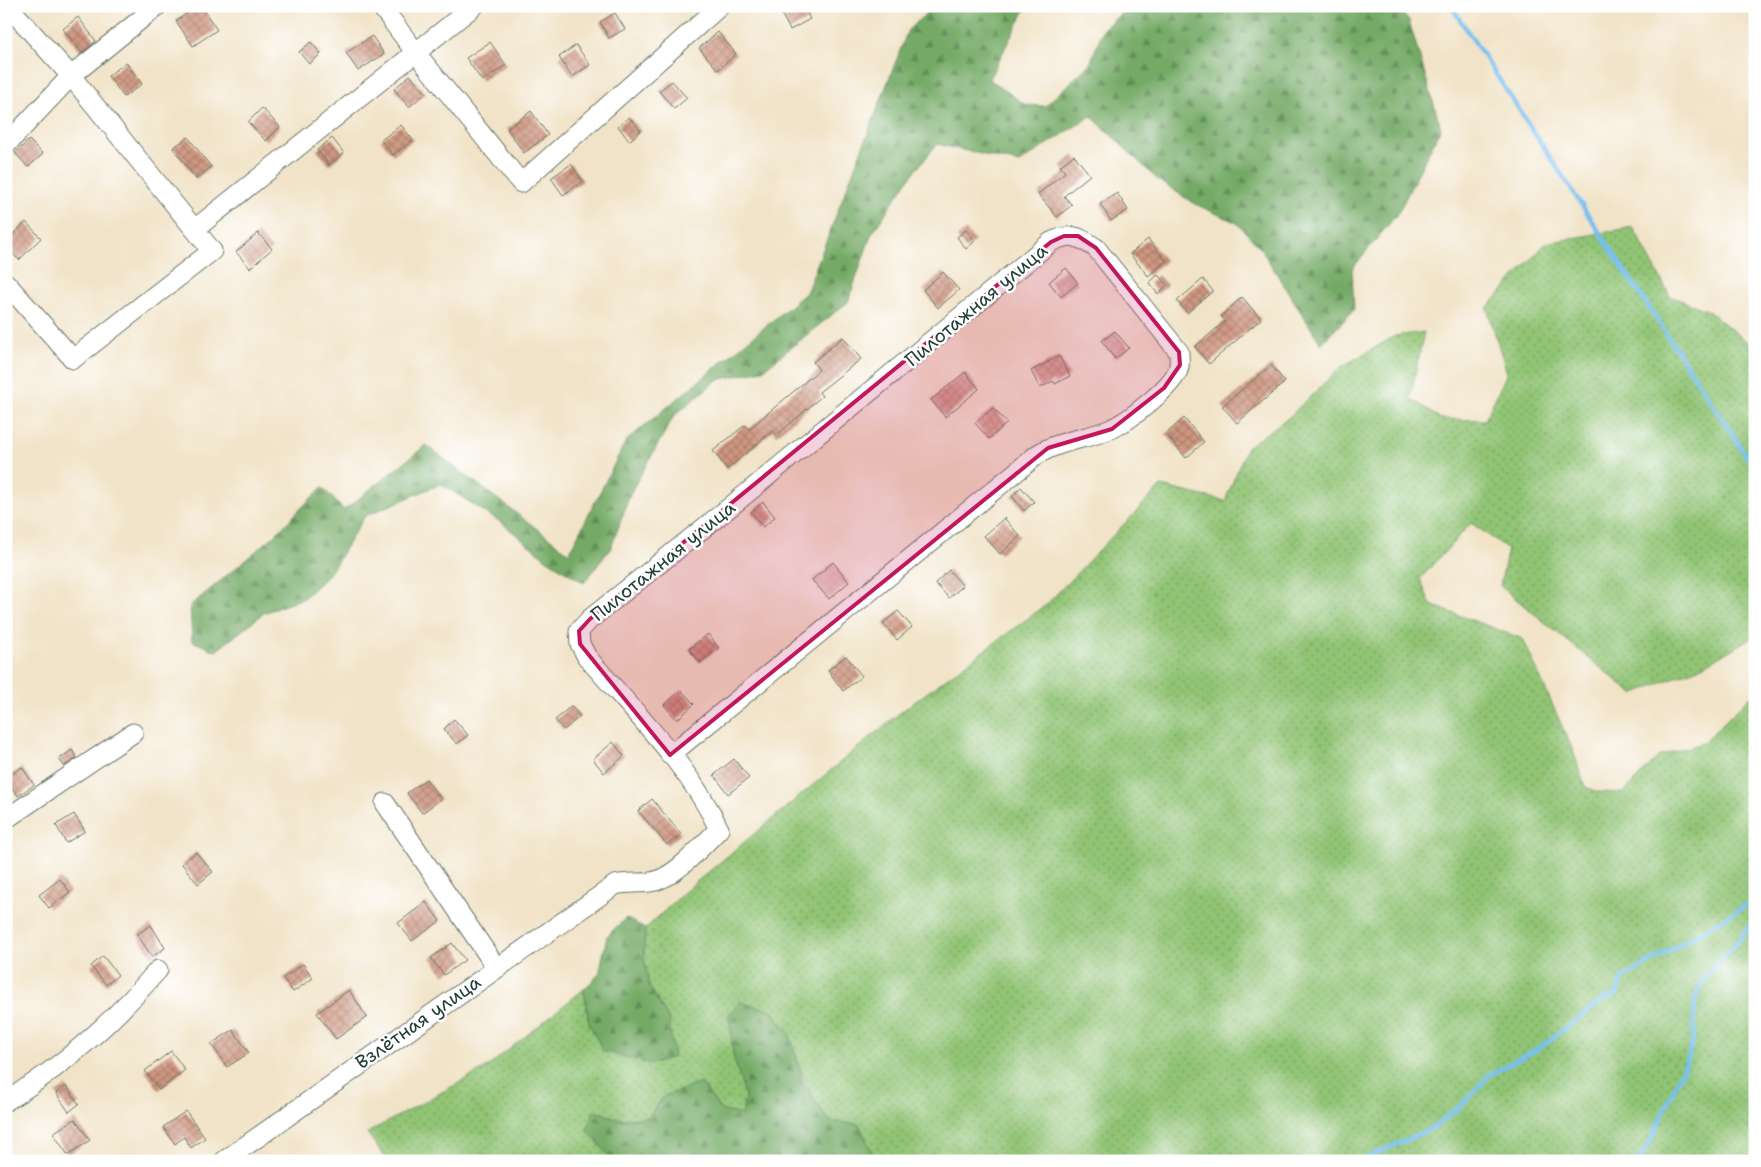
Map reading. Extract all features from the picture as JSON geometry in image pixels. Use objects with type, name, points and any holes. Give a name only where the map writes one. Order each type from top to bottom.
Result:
[{"type":"street","points":[[6,284],[73,359],[212,251],[71,76],[8,6]]},
{"type":"street","points":[[6,144],[71,76],[157,6]]},
{"type":"street","points":[[381,6],[416,53],[522,183],[720,6]]},
{"type":"street","points":[[195,229],[474,6]]},
{"type":"street","name":"Пилотажная улица","points":[[615,885],[651,882],[661,879],[682,864],[719,829],[710,810],[670,755],[587,657],[580,644],[579,631],[590,619],[743,497],[1050,242],[1064,236],[1078,236],[1096,248],[1179,352],[1180,365],[1177,374],[1164,388],[1112,429],[1048,448],[1038,454],[670,755]]},
{"type":"street","points":[[6,819],[133,733]]},
{"type":"street","points":[[386,803],[496,967]]},
{"type":"street","name":"Взлётная улица","points":[[224,1161],[496,967],[615,885]]},
{"type":"street","points":[[6,1102],[28,1088],[92,1039],[122,1011],[158,970]]},
{"type":"highlighted area","points":[[1064,236],[1078,236],[1096,248],[1179,352],[1180,365],[1164,388],[1112,429],[1048,448],[670,755],[580,644],[579,631],[590,619],[1051,242]]},
{"type":"green space","points":[[934,6],[1027,6],[989,79],[1026,105],[1045,106],[1090,64],[1103,29],[1130,6],[1396,6],[1409,21],[1441,128],[1398,213],[1352,269],[1354,310],[1321,344],[1261,249],[1237,223],[1193,203],[1157,179],[1091,116],[1019,163],[937,144],[908,180],[871,235],[848,302],[763,370],[717,380],[674,416],[631,492],[611,548],[584,583],[546,559],[502,523],[441,484],[365,516],[330,573],[304,598],[264,613],[216,651],[192,641],[190,606],[274,536],[322,487],[344,510],[426,445],[569,553],[626,441],[806,293],[908,30]]},
{"type":"green space","points":[[1633,227],[1670,296],[1707,310],[1750,344],[1755,352],[1755,636],[1703,666],[1633,694],[1500,586],[1508,549],[1471,523],[1420,579],[1431,605],[1523,639],[1574,753],[1585,787],[1598,792],[1623,793],[1659,756],[1703,743],[1755,692],[1755,1161],[876,1161],[859,1124],[830,1121],[815,1100],[805,1080],[790,1035],[733,1055],[745,1096],[742,1116],[721,1110],[701,1083],[664,1096],[647,1118],[620,1119],[594,1111],[606,1152],[613,1161],[388,1161],[367,1133],[486,1068],[584,989],[589,1023],[603,1051],[651,1064],[669,1020],[649,986],[644,957],[645,929],[689,888],[902,711],[1046,605],[1161,486],[1225,501],[1247,447],[1288,418],[1341,367],[1395,336],[1424,332],[1410,398],[1441,419],[1485,420],[1507,373],[1487,308],[1546,243]]},
{"type":"green space","points":[[626,918],[645,929],[644,957],[649,986],[669,1020],[674,1057],[651,1064],[603,1051],[589,1023],[584,989],[599,974],[607,936]]},
{"type":"green space","points":[[740,1002],[772,1010],[790,1035],[803,1082],[820,1109],[830,1121],[859,1124],[876,1161],[613,1161],[587,1130],[594,1111],[620,1119],[647,1118],[664,1096],[701,1083],[721,1110],[742,1115],[745,1096],[733,1055],[729,1014]]},
{"type":"building","points":[[197,6],[201,6],[217,30],[193,46],[176,21]]},
{"type":"building","points":[[777,6],[803,6],[810,19],[790,30]]},
{"type":"building","points":[[615,13],[625,29],[609,38],[600,22]]},
{"type":"building","points":[[78,17],[96,41],[82,53],[63,29]]},
{"type":"building","points":[[718,32],[736,54],[718,70],[699,48]]},
{"type":"building","points":[[372,36],[384,54],[358,71],[346,53]]},
{"type":"building","points":[[311,42],[321,54],[309,64],[299,52]]},
{"type":"building","points":[[490,42],[506,65],[482,81],[466,58]]},
{"type":"building","points":[[576,45],[590,65],[572,77],[559,57]]},
{"type":"building","points":[[126,62],[142,84],[124,97],[108,76]]},
{"type":"building","points":[[410,75],[426,93],[409,107],[394,89]]},
{"type":"building","points":[[672,81],[687,98],[674,109],[659,91]]},
{"type":"building","points":[[262,108],[280,127],[266,141],[248,122]]},
{"type":"building","points":[[531,111],[548,135],[524,153],[507,129]]},
{"type":"building","points":[[629,117],[641,131],[629,141],[618,126]]},
{"type":"building","points":[[401,125],[413,140],[393,155],[381,140]]},
{"type":"building","points":[[188,137],[211,167],[196,179],[173,148]]},
{"type":"building","points":[[332,138],[344,153],[329,165],[317,150]]},
{"type":"building","points":[[29,140],[43,154],[28,167],[15,153]]},
{"type":"building","points":[[1074,155],[1090,175],[1064,196],[1072,205],[1057,217],[1038,194],[1065,172],[1060,166]]},
{"type":"building","points":[[571,164],[583,181],[563,195],[551,178]]},
{"type":"building","points":[[1117,193],[1128,210],[1111,221],[1100,204]]},
{"type":"building","points":[[26,222],[41,238],[19,260],[6,247],[6,241]]},
{"type":"building","points":[[966,230],[975,241],[966,249],[957,237]]},
{"type":"building","points":[[258,233],[272,249],[250,268],[236,252]]},
{"type":"building","points":[[1148,239],[1166,261],[1148,276],[1130,254]]},
{"type":"building","points":[[1066,268],[1078,283],[1061,297],[1049,282]]},
{"type":"building","points":[[943,272],[959,290],[938,308],[923,290]]},
{"type":"building","points":[[1158,275],[1167,285],[1158,294],[1149,283]]},
{"type":"building","points":[[1203,279],[1213,291],[1187,313],[1177,301]]},
{"type":"building","points":[[1242,297],[1261,319],[1209,364],[1195,347],[1225,321],[1221,316]]},
{"type":"building","points":[[1115,331],[1129,348],[1115,359],[1102,341]]},
{"type":"building","points":[[843,337],[861,359],[819,392],[822,396],[777,435],[773,431],[727,469],[713,451],[745,425],[749,429],[819,370],[813,362]]},
{"type":"building","points":[[1059,356],[1070,376],[1055,384],[1053,381],[1040,388],[1031,371]]},
{"type":"building","points":[[1271,365],[1285,382],[1237,423],[1222,406]]},
{"type":"building","points":[[965,372],[979,389],[945,417],[931,400]]},
{"type":"building","points":[[993,408],[1007,423],[989,439],[975,423]]},
{"type":"building","points":[[1184,418],[1204,442],[1186,458],[1166,434]]},
{"type":"building","points":[[1021,487],[1034,502],[1024,511],[1012,496]]},
{"type":"building","points":[[763,502],[775,517],[763,527],[751,512]]},
{"type":"building","points":[[1004,518],[1020,536],[1000,554],[984,536]]},
{"type":"building","points":[[833,562],[849,582],[829,599],[812,580]]},
{"type":"building","points":[[949,570],[963,586],[949,598],[935,583]]},
{"type":"building","points":[[898,611],[912,627],[897,640],[883,623]]},
{"type":"building","points":[[708,634],[719,648],[700,663],[689,649]]},
{"type":"building","points":[[846,656],[862,676],[843,691],[828,670]]},
{"type":"building","points":[[681,690],[694,704],[677,720],[664,705]]},
{"type":"building","points":[[571,706],[580,716],[564,730],[555,720]]},
{"type":"building","points":[[454,719],[468,735],[457,744],[444,729]]},
{"type":"building","points":[[613,742],[624,756],[604,773],[593,759]]},
{"type":"building","points":[[72,750],[77,758],[64,766],[59,759]]},
{"type":"building","points":[[734,759],[749,778],[728,794],[714,775]]},
{"type":"building","points":[[22,767],[34,785],[18,796],[6,778]]},
{"type":"building","points":[[426,779],[441,799],[422,813],[407,793]]},
{"type":"building","points":[[652,799],[681,834],[667,845],[638,811]]},
{"type":"building","points":[[74,814],[85,831],[66,843],[56,825]]},
{"type":"building","points":[[196,852],[213,872],[198,884],[182,864]]},
{"type":"building","points":[[60,879],[70,892],[49,908],[39,895]]},
{"type":"building","points":[[426,902],[440,921],[412,941],[398,923]]},
{"type":"building","points":[[151,925],[165,948],[152,957],[137,934]]},
{"type":"building","points":[[452,943],[465,960],[444,975],[431,958]]},
{"type":"building","points":[[103,956],[118,975],[106,985],[91,966]]},
{"type":"building","points":[[303,964],[313,978],[293,992],[283,978]]},
{"type":"building","points":[[349,990],[367,1017],[336,1039],[317,1013]]},
{"type":"building","points":[[233,1030],[249,1053],[227,1067],[211,1044]]},
{"type":"building","points":[[171,1051],[185,1070],[159,1090],[145,1071]]},
{"type":"building","points":[[66,1086],[79,1104],[69,1112],[56,1093]]},
{"type":"building","points":[[186,1111],[205,1138],[191,1148],[184,1137],[175,1144],[163,1127]]},
{"type":"building","points":[[75,1119],[90,1140],[68,1155],[53,1133]]},
{"type":"waterway","points":[[1451,6],[1755,469]]},
{"type":"waterway","points":[[1359,1161],[1433,1128],[1465,1102],[1489,1075],[1539,1048],[1606,998],[1616,995],[1623,978],[1755,900]]},
{"type":"waterway","points":[[1639,1161],[1650,1142],[1688,1058],[1693,1040],[1695,1000],[1702,980],[1739,940],[1755,917]]}]
